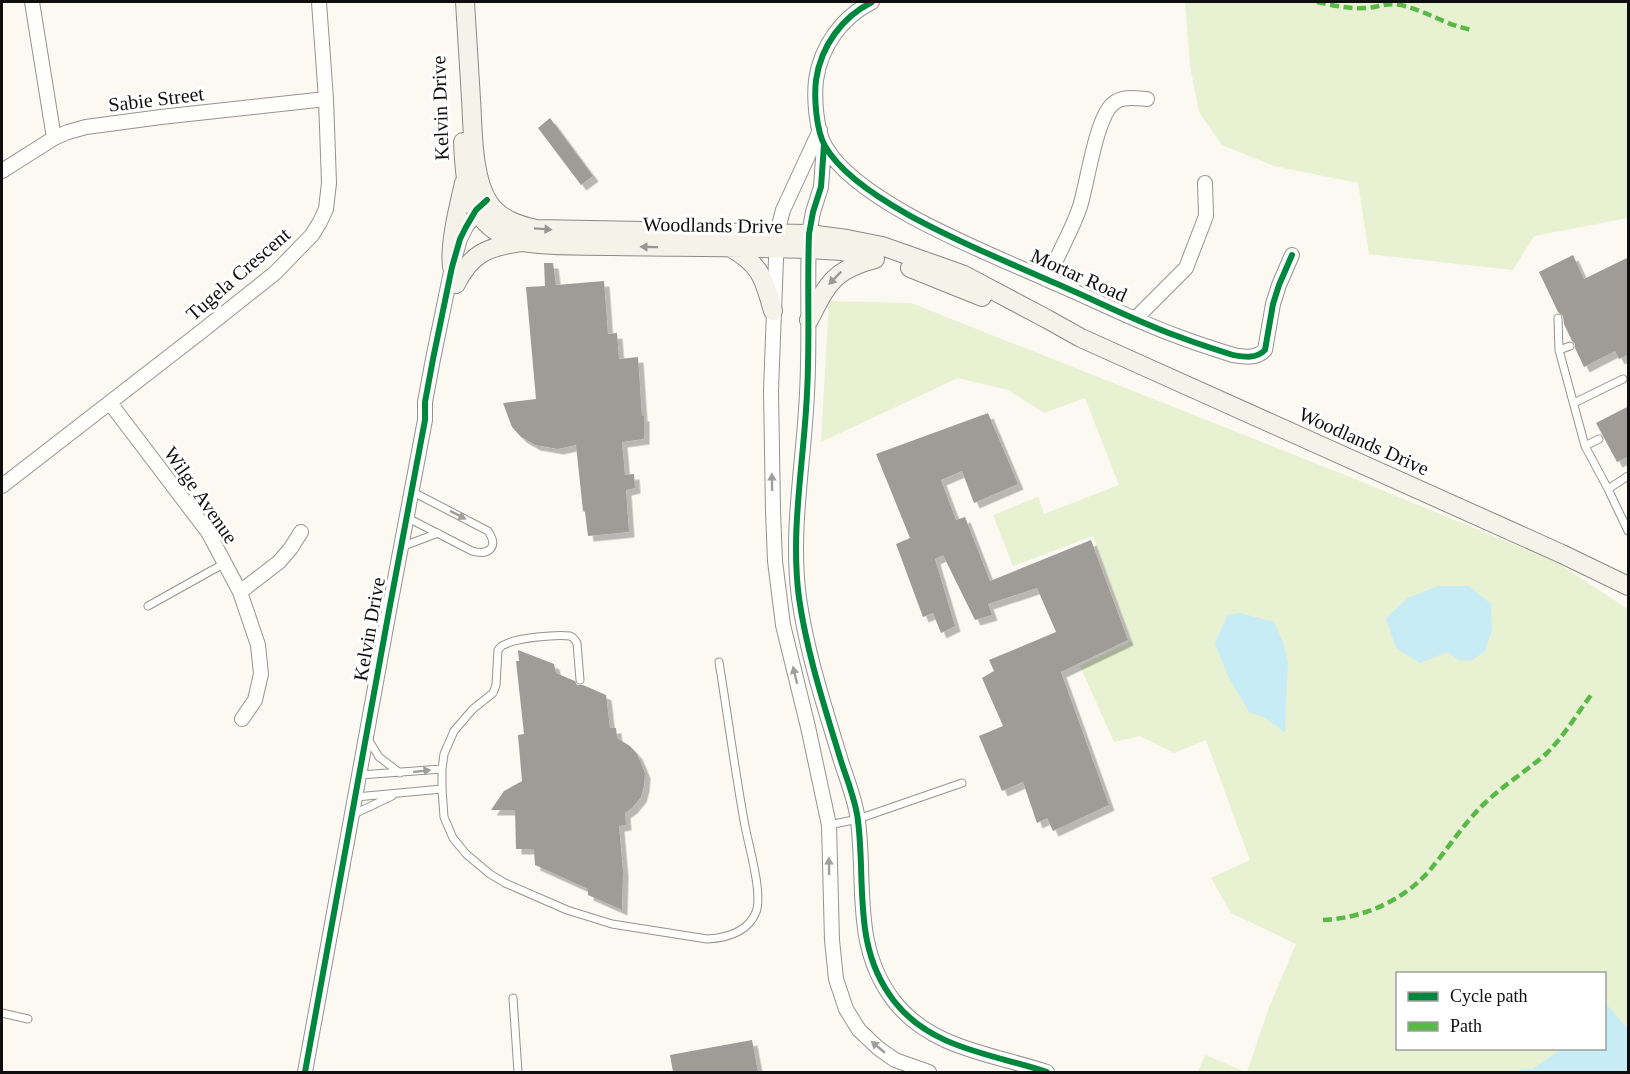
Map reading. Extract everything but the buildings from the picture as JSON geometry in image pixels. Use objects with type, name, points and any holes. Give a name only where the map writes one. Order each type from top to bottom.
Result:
[{"type":"main road","name":"Kelvin Drive","points":[[458,2],[465,180],[470,198],[484,208]]},
{"type":"main road","name":"Kelvin Drive","points":[[465,2],[474,146],[484,208]]},
{"type":"main road","points":[[465,180],[451,260],[454,275],[484,252],[505,244],[523,242]]},
{"type":"main road","name":"Woodlands Drive","points":[[484,208],[515,223],[536,229],[776,241],[809,242],[847,239],[882,246],[964,275],[1081,338],[1629,586]]},
{"type":"main road","name":"Woodlands Drive","points":[[484,208],[500,233],[523,242],[564,245],[729,247],[776,241]]},
{"type":"main road","name":"Woodlands Drive","points":[[809,242],[907,266],[986,298],[1051,328],[1081,338]]},
{"type":"main road","points":[[729,247],[750,260],[758,269],[764,280],[773,311]]},
{"type":"main road","points":[[809,320],[837,275],[855,264],[880,258]]},
{"type":"street","points":[[32,2],[54,138]]},
{"type":"street","name":"Tugela Crescent","points":[[2,486],[275,273],[312,235],[326,209],[329,183],[319,2]]},
{"type":"street","name":"Mortar Road","points":[[872,2],[838,29],[825,50],[815,87],[816,108],[824,146],[849,175],[880,199],[931,226],[1175,336],[1233,355],[1256,356],[1266,347],[1273,304],[1292,255]]},
{"type":"street","points":[[1033,273],[1053,267],[1081,204],[1101,124],[1109,107],[1127,97],[1147,99]]},
{"type":"street","name":"Sabie Street","points":[[2,171],[54,138],[86,127],[326,99]]},
{"type":"street","points":[[820,130],[783,210],[776,241],[771,390],[772,511],[775,561],[783,625],[829,825],[832,940],[836,980],[846,1010],[859,1030],[895,1060],[929,1072]]},
{"type":"street","points":[[824,146],[822,187],[813,212],[809,242],[807,393],[796,525],[796,565],[805,632],[858,819],[868,952],[893,1000],[909,1019],[928,1033],[961,1047],[1047,1072]]},
{"type":"street","points":[[1136,318],[1186,268],[1206,216],[1205,183]]},
{"type":"street","name":"Kelvin Drive","points":[[305,1072],[425,420],[426,397],[462,235],[484,208]]},
{"type":"street","name":"Wilge Avenue","points":[[110,403],[208,532],[240,592],[258,645],[261,668],[255,700],[242,719]]},
{"type":"street","points":[[240,592],[279,562],[301,532]]},
{"type":"lane","points":[[1558,318],[1559,350],[1585,446],[1629,531]]},
{"type":"lane","points":[[1559,350],[1570,346]]},
{"type":"lane","points":[[1574,403],[1623,379]]},
{"type":"lane","points":[[1585,446],[1599,439]]},
{"type":"lane","points":[[1608,489],[1629,476]]},
{"type":"lane","points":[[406,517],[477,553],[489,551],[493,543],[488,531],[411,491]]},
{"type":"lane","points":[[400,548],[438,533]]},
{"type":"lane","points":[[148,606],[225,563]]},
{"type":"lane","points":[[580,680],[579,650],[570,636],[508,642],[498,650],[496,685],[493,693],[473,709],[454,731],[444,754],[442,789],[444,817],[453,838],[466,854],[490,874],[567,910],[612,924],[706,939],[721,938],[745,927],[756,914],[759,897],[719,662]]},
{"type":"lane","points":[[366,737],[379,757],[400,773]]},
{"type":"lane","points":[[360,775],[442,769]]},
{"type":"lane","points":[[829,825],[858,819],[962,783]]},
{"type":"lane","points":[[356,797],[442,789]]},
{"type":"lane","points":[[352,815],[394,794]]},
{"type":"lane","points":[[513,999],[518,1072]]},
{"type":"lane","points":[[2,1013],[28,1019]]},
{"type":"green space","points":[[1185,2],[1628,2],[1628,218],[1534,236],[1513,270],[1369,254],[1358,183],[1274,166],[1222,145],[1199,112],[1190,66]]},
{"type":"green space","points":[[829,301],[911,303],[1355,479],[1556,562],[1628,609],[1628,1072],[1247,1072],[1270,1005],[1296,944],[1231,913],[1211,878],[1250,860],[1206,740],[1174,753],[1140,736],[1114,742],[1080,666],[1132,641],[1093,536],[1013,566],[993,515],[1038,497],[1044,514],[1119,485],[1085,398],[1044,413],[1008,390],[958,378],[821,442]]},
{"type":"green space","points":[[1205,1055],[1246,1072],[1198,1072]]},
{"type":"water","points":[[1438,586],[1469,586],[1491,604],[1492,630],[1485,651],[1471,661],[1459,660],[1447,652],[1420,663],[1396,648],[1386,618],[1408,598]]},
{"type":"water","points":[[1240,613],[1274,622],[1283,642],[1288,662],[1285,733],[1266,718],[1249,712],[1229,678],[1215,643],[1228,615]]},
{"type":"water","points":[[1606,1004],[1628,1029],[1628,1072],[1518,1072],[1521,1069],[1533,1069],[1560,1050],[1606,1050]]},
{"type":"marked path","points":[[1317,2],[1358,8],[1401,5],[1473,30]]},
{"type":"marked path","points":[[1323,920],[1370,911],[1412,888],[1434,865],[1479,809],[1547,753],[1591,695]]},
{"type":"cycle path","points":[[872,2],[842,24],[828,44],[816,80],[816,114],[825,146],[841,167],[865,187],[894,206],[960,241],[1144,323],[1233,355],[1250,357],[1265,350],[1273,304],[1292,255]]},
{"type":"cycle path","points":[[824,145],[821,187],[809,234],[808,373],[797,521],[797,572],[802,619],[812,660],[857,813],[866,937],[881,980],[894,1001],[926,1030],[964,1048],[1047,1072]]},
{"type":"cycle path","points":[[305,1072],[425,420],[425,402],[452,267],[466,227],[476,210],[487,200]]}]
